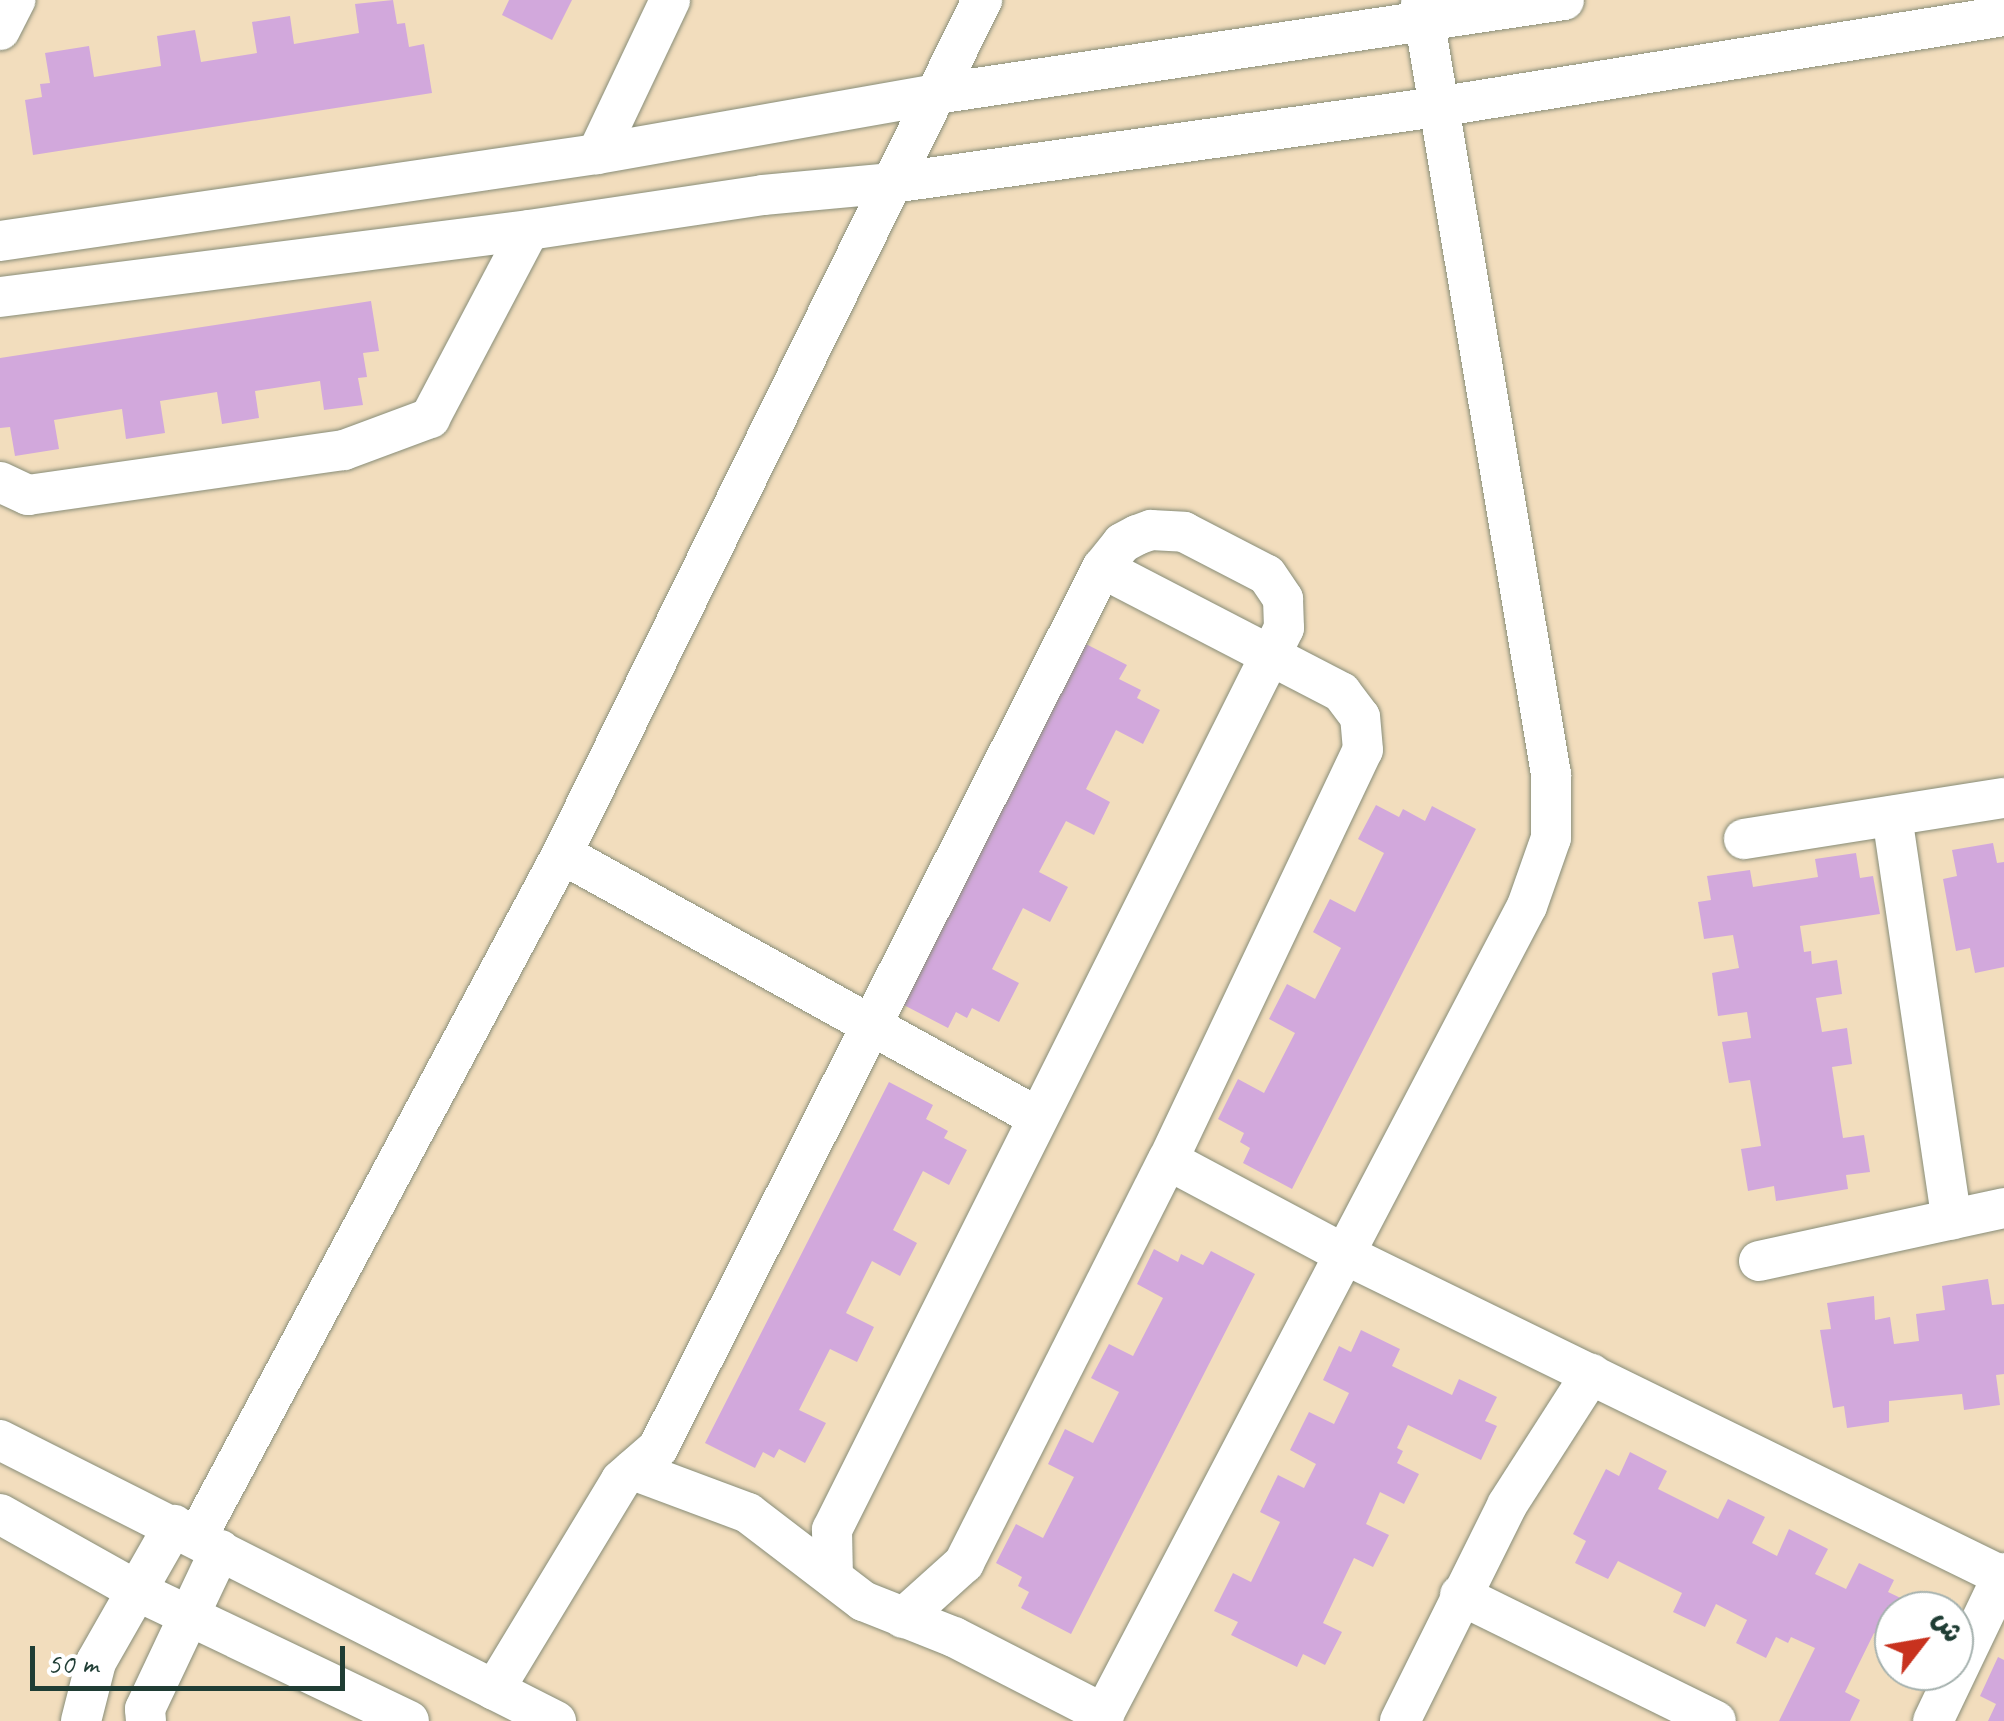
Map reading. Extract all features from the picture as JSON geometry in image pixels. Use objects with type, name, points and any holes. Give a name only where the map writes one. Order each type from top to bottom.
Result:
[{"type":"street","points":[[0,30],[15,0]]},
{"type":"street","points":[[596,154],[670,0]]},
{"type":"street","points":[[81,1721],[96,1662],[139,1592],[197,1537],[562,854],[982,0]]},
{"type":"street","points":[[0,241],[596,154],[1422,11],[1564,0]]},
{"type":"street","points":[[633,1470],[748,1513],[863,1601],[954,1637],[1102,1718],[1527,906],[1551,838],[1551,774],[1422,11]]},
{"type":"street","points":[[0,297],[529,230],[762,195],[892,183],[1437,107],[2004,16]]},
{"type":"street","points":[[0,482],[28,495],[324,452],[430,418],[529,230]]},
{"type":"street","points":[[494,1690],[621,1480],[658,1448],[1102,568],[1122,543],[1152,530],[1167,529],[1198,538],[1277,586],[1286,614],[1273,656],[1037,1117],[832,1530],[833,1576]]},
{"type":"street","points":[[903,1618],[964,1563],[1168,1160],[1363,750],[1364,734],[1352,703],[1327,684],[1102,568]]},
{"type":"street","points":[[1744,839],[2004,798]]},
{"type":"street","points":[[1892,816],[1952,1220]]},
{"type":"street","points":[[562,854],[1037,1117]]},
{"type":"street","points":[[1168,1160],[1344,1254],[2003,1575],[1933,1721]]},
{"type":"street","points":[[1759,1262],[2004,1208]]},
{"type":"street","points":[[1400,1721],[1460,1596],[1533,1460],[1591,1374]]},
{"type":"street","points":[[0,1440],[556,1721]]},
{"type":"street","points":[[0,1514],[139,1592],[409,1721]]},
{"type":"street","points":[[146,1721],[146,1709],[190,1617],[197,1537]]},
{"type":"street","points":[[1460,1596],[1716,1721]]},
{"type":"building","points":[[393,0],[397,24],[405,23],[409,47],[424,44],[432,93],[33,155],[25,100],[42,97],[40,84],[50,83],[45,53],[89,46],[94,77],[161,66],[157,36],[195,30],[201,62],[257,53],[252,22],[290,16],[294,44],[359,33],[355,4]]},
{"type":"building","points":[[509,0],[572,0],[552,40],[502,15]]},
{"type":"building","points":[[371,301],[379,351],[363,353],[367,377],[358,378],[363,405],[324,410],[320,381],[255,391],[259,418],[222,424],[217,392],[160,401],[165,433],[126,439],[122,409],[54,420],[59,449],[15,456],[10,427],[0,428],[0,358]]},
{"type":"building","points":[[1082,642],[1127,665],[1119,679],[1141,690],[1137,698],[1160,710],[1143,744],[1116,730],[1086,789],[1110,802],[1094,835],[1066,821],[1039,872],[1068,887],[1050,922],[1023,908],[992,969],[1019,983],[999,1022],[972,1008],[967,1018],[956,1012],[948,1028],[898,1002]]},
{"type":"building","points":[[1376,805],[1399,817],[1403,809],[1425,821],[1432,806],[1476,829],[1292,1189],[1243,1163],[1250,1148],[1240,1142],[1244,1133],[1218,1119],[1238,1079],[1264,1093],[1295,1033],[1269,1019],[1287,984],[1315,999],[1341,948],[1313,932],[1330,899],[1355,912],[1384,853],[1358,839]]},
{"type":"building","points":[[1993,843],[1997,863],[2004,862],[2004,967],[1975,973],[1970,948],[1956,951],[1943,879],[1957,876],[1952,850]]},
{"type":"building","points":[[1856,853],[1860,878],[1873,876],[1880,914],[1800,926],[1804,952],[1811,951],[1812,964],[1837,960],[1842,994],[1816,998],[1822,1032],[1847,1028],[1852,1064],[1832,1067],[1843,1138],[1864,1135],[1870,1172],[1846,1175],[1848,1189],[1776,1201],[1774,1186],[1748,1191],[1741,1149],[1761,1146],[1750,1080],[1729,1083],[1722,1042],[1751,1038],[1747,1012],[1718,1016],[1712,973],[1739,968],[1733,935],[1704,939],[1698,902],[1711,900],[1707,876],[1750,870],[1753,887],[1818,877],[1815,859]]},
{"type":"building","points":[[889,1082],[933,1105],[926,1119],[948,1131],[944,1138],[967,1150],[949,1185],[923,1171],[893,1230],[917,1243],[900,1276],[872,1261],[846,1313],[874,1327],[857,1362],[830,1349],[799,1410],[826,1423],[805,1463],[779,1449],[774,1458],[763,1452],[755,1468],[705,1443]]},
{"type":"building","points":[[1154,1249],[1178,1262],[1181,1254],[1203,1265],[1211,1251],[1255,1274],[1071,1634],[1021,1608],[1029,1592],[1018,1586],[1022,1577],[996,1563],[1016,1524],[1043,1538],[1074,1477],[1048,1464],[1065,1429],[1093,1443],[1119,1392],[1091,1378],[1109,1344],[1133,1356],[1163,1298],[1137,1284]]},
{"type":"building","points":[[1988,1279],[1992,1305],[2004,1304],[2004,1374],[1996,1375],[2000,1405],[1964,1410],[1962,1394],[1889,1401],[1889,1422],[1847,1428],[1844,1406],[1833,1408],[1820,1330],[1831,1329],[1827,1303],[1874,1296],[1875,1320],[1890,1317],[1894,1344],[1919,1341],[1916,1314],[1945,1310],[1942,1286]]},
{"type":"building","points":[[1361,1330],[1400,1349],[1392,1366],[1452,1395],[1459,1379],[1497,1397],[1485,1421],[1497,1426],[1481,1460],[1408,1425],[1397,1448],[1403,1451],[1397,1463],[1419,1474],[1404,1504],[1380,1492],[1366,1524],[1389,1535],[1373,1567],[1354,1558],[1323,1623],[1342,1632],[1325,1665],[1303,1654],[1297,1667],[1231,1635],[1238,1622],[1214,1611],[1233,1573],[1251,1582],[1280,1522],[1260,1512],[1278,1475],[1304,1488],[1316,1464],[1290,1450],[1309,1412],[1334,1424],[1349,1393],[1323,1380],[1339,1346],[1351,1352]]},
{"type":"building","points":[[1630,1452],[1667,1471],[1658,1489],[1718,1519],[1728,1499],[1765,1517],[1752,1543],[1777,1556],[1789,1529],[1828,1549],[1815,1574],[1846,1589],[1859,1563],[1894,1580],[1888,1591],[1874,1591],[1874,1633],[1845,1692],[1860,1700],[1850,1721],[1779,1721],[1815,1648],[1791,1637],[1788,1643],[1776,1637],[1766,1658],[1736,1643],[1747,1620],[1716,1604],[1705,1627],[1673,1612],[1682,1593],[1618,1561],[1608,1579],[1575,1563],[1586,1541],[1573,1534],[1606,1469],[1619,1476]]},
{"type":"building","points":[[1998,1657],[2004,1660],[2004,1721],[1988,1721],[1996,1704],[1980,1696]]}]
